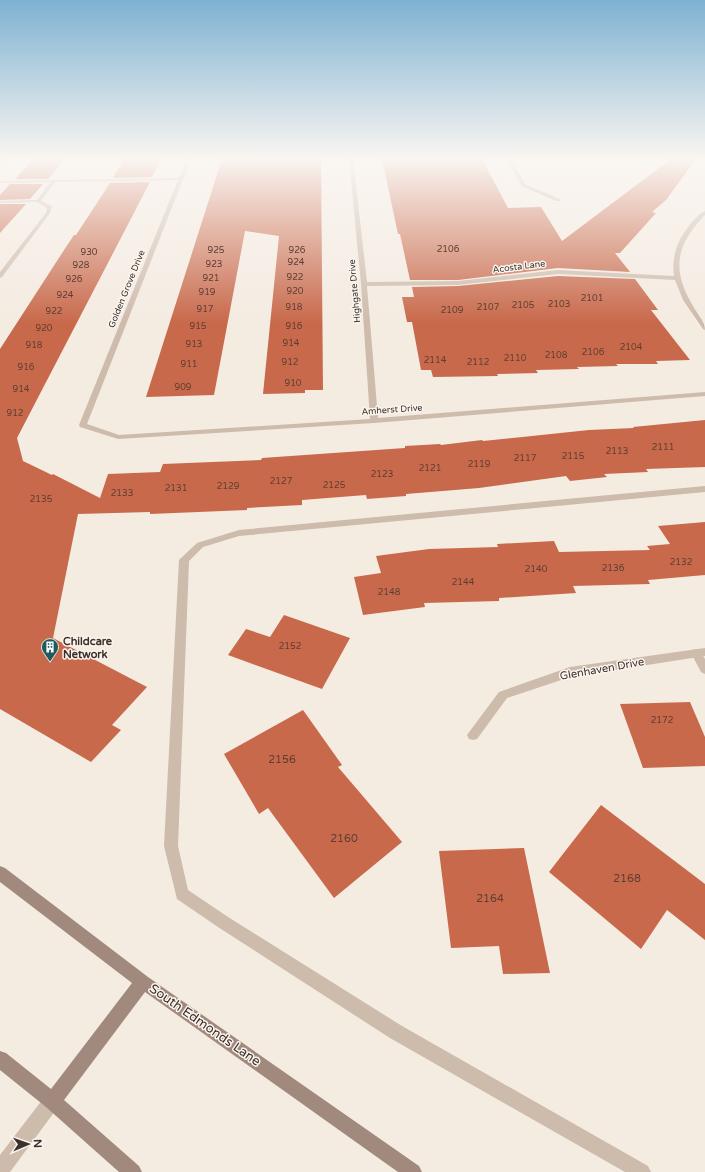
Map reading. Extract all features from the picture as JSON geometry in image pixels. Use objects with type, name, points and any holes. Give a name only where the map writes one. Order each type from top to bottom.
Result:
[{"type":"main road","name":"South Edmonds Lane","points":[[0,873],[143,982],[414,1172]]},
{"type":"main road","points":[[52,1101],[143,982]]},
{"type":"main road","points":[[0,1059],[52,1101],[133,1172]]},
{"type":"street","points":[[0,276],[47,214]]},
{"type":"street","name":"Golden Grove Drive","points":[[83,425],[166,214]]},
{"type":"street","name":"Highgate Drive","points":[[357,214],[364,284],[374,421]]},
{"type":"street","points":[[703,214],[689,228],[678,246],[676,256],[676,278],[693,314],[705,328]]},
{"type":"street","name":"Acosta Lane","points":[[364,284],[458,283],[558,272],[676,278]]},
{"type":"street","name":"Amherst Drive","points":[[83,425],[118,437],[374,421],[705,394]]},
{"type":"street","points":[[642,1172],[396,1032],[223,922],[182,894],[171,846],[184,560],[200,545],[239,533],[705,489]]},
{"type":"street","points":[[701,653],[705,669]]},
{"type":"street","name":"Glenhaven Drive","points":[[473,735],[503,695],[570,672],[701,653]]},
{"type":"street","points":[[0,1170],[52,1101]]},
{"type":"building","points":[[0,214],[17,214],[0,233]]},
{"type":"building","points":[[90,214],[134,214],[17,438],[23,461],[52,475],[53,474],[100,498],[108,474],[160,472],[163,464],[261,460],[262,458],[405,448],[405,446],[441,445],[589,430],[634,428],[633,427],[705,420],[705,467],[646,469],[648,472],[604,474],[607,477],[570,481],[566,476],[479,488],[406,494],[406,496],[367,499],[366,495],[302,500],[302,505],[247,508],[247,510],[150,514],[150,512],[78,514],[53,638],[147,687],[112,725],[121,730],[91,762],[0,709],[0,349],[74,235],[76,235]]},
{"type":"building","points":[[205,214],[321,214],[323,390],[305,390],[305,393],[263,394],[279,236],[245,231],[214,395],[146,397]]},
{"type":"building","points":[[394,214],[545,214],[562,241],[598,214],[655,214],[620,253],[615,253],[630,272],[558,268],[458,280],[410,280],[400,234],[398,234]]},
{"type":"building","points":[[558,276],[635,279],[658,310],[651,310],[690,360],[656,361],[658,364],[616,364],[618,366],[536,370],[538,373],[497,374],[498,376],[433,377],[431,370],[421,370],[412,322],[407,322],[402,297],[414,297],[412,287],[458,286]]},
{"type":"building","points":[[705,522],[705,575],[648,580],[650,584],[573,586],[576,593],[499,598],[499,601],[424,603],[425,607],[363,615],[354,577],[381,573],[376,556],[429,549],[498,547],[497,544],[554,541],[559,552],[650,550],[647,546],[670,544],[658,526]]},
{"type":"building","points":[[284,615],[350,638],[322,689],[228,655],[246,629],[270,637]]},
{"type":"building","points":[[690,702],[705,737],[705,766],[643,768],[620,704]]},
{"type":"building","points":[[303,710],[342,765],[338,767],[402,842],[334,898],[268,808],[259,814],[224,754]]},
{"type":"building","points":[[601,805],[705,884],[705,940],[667,910],[641,949],[549,872]]},
{"type":"building","points":[[524,848],[550,973],[503,974],[499,946],[451,948],[439,851]]},
{"type":"place","name":"Childcare Network","points":[[50,662]]}]
